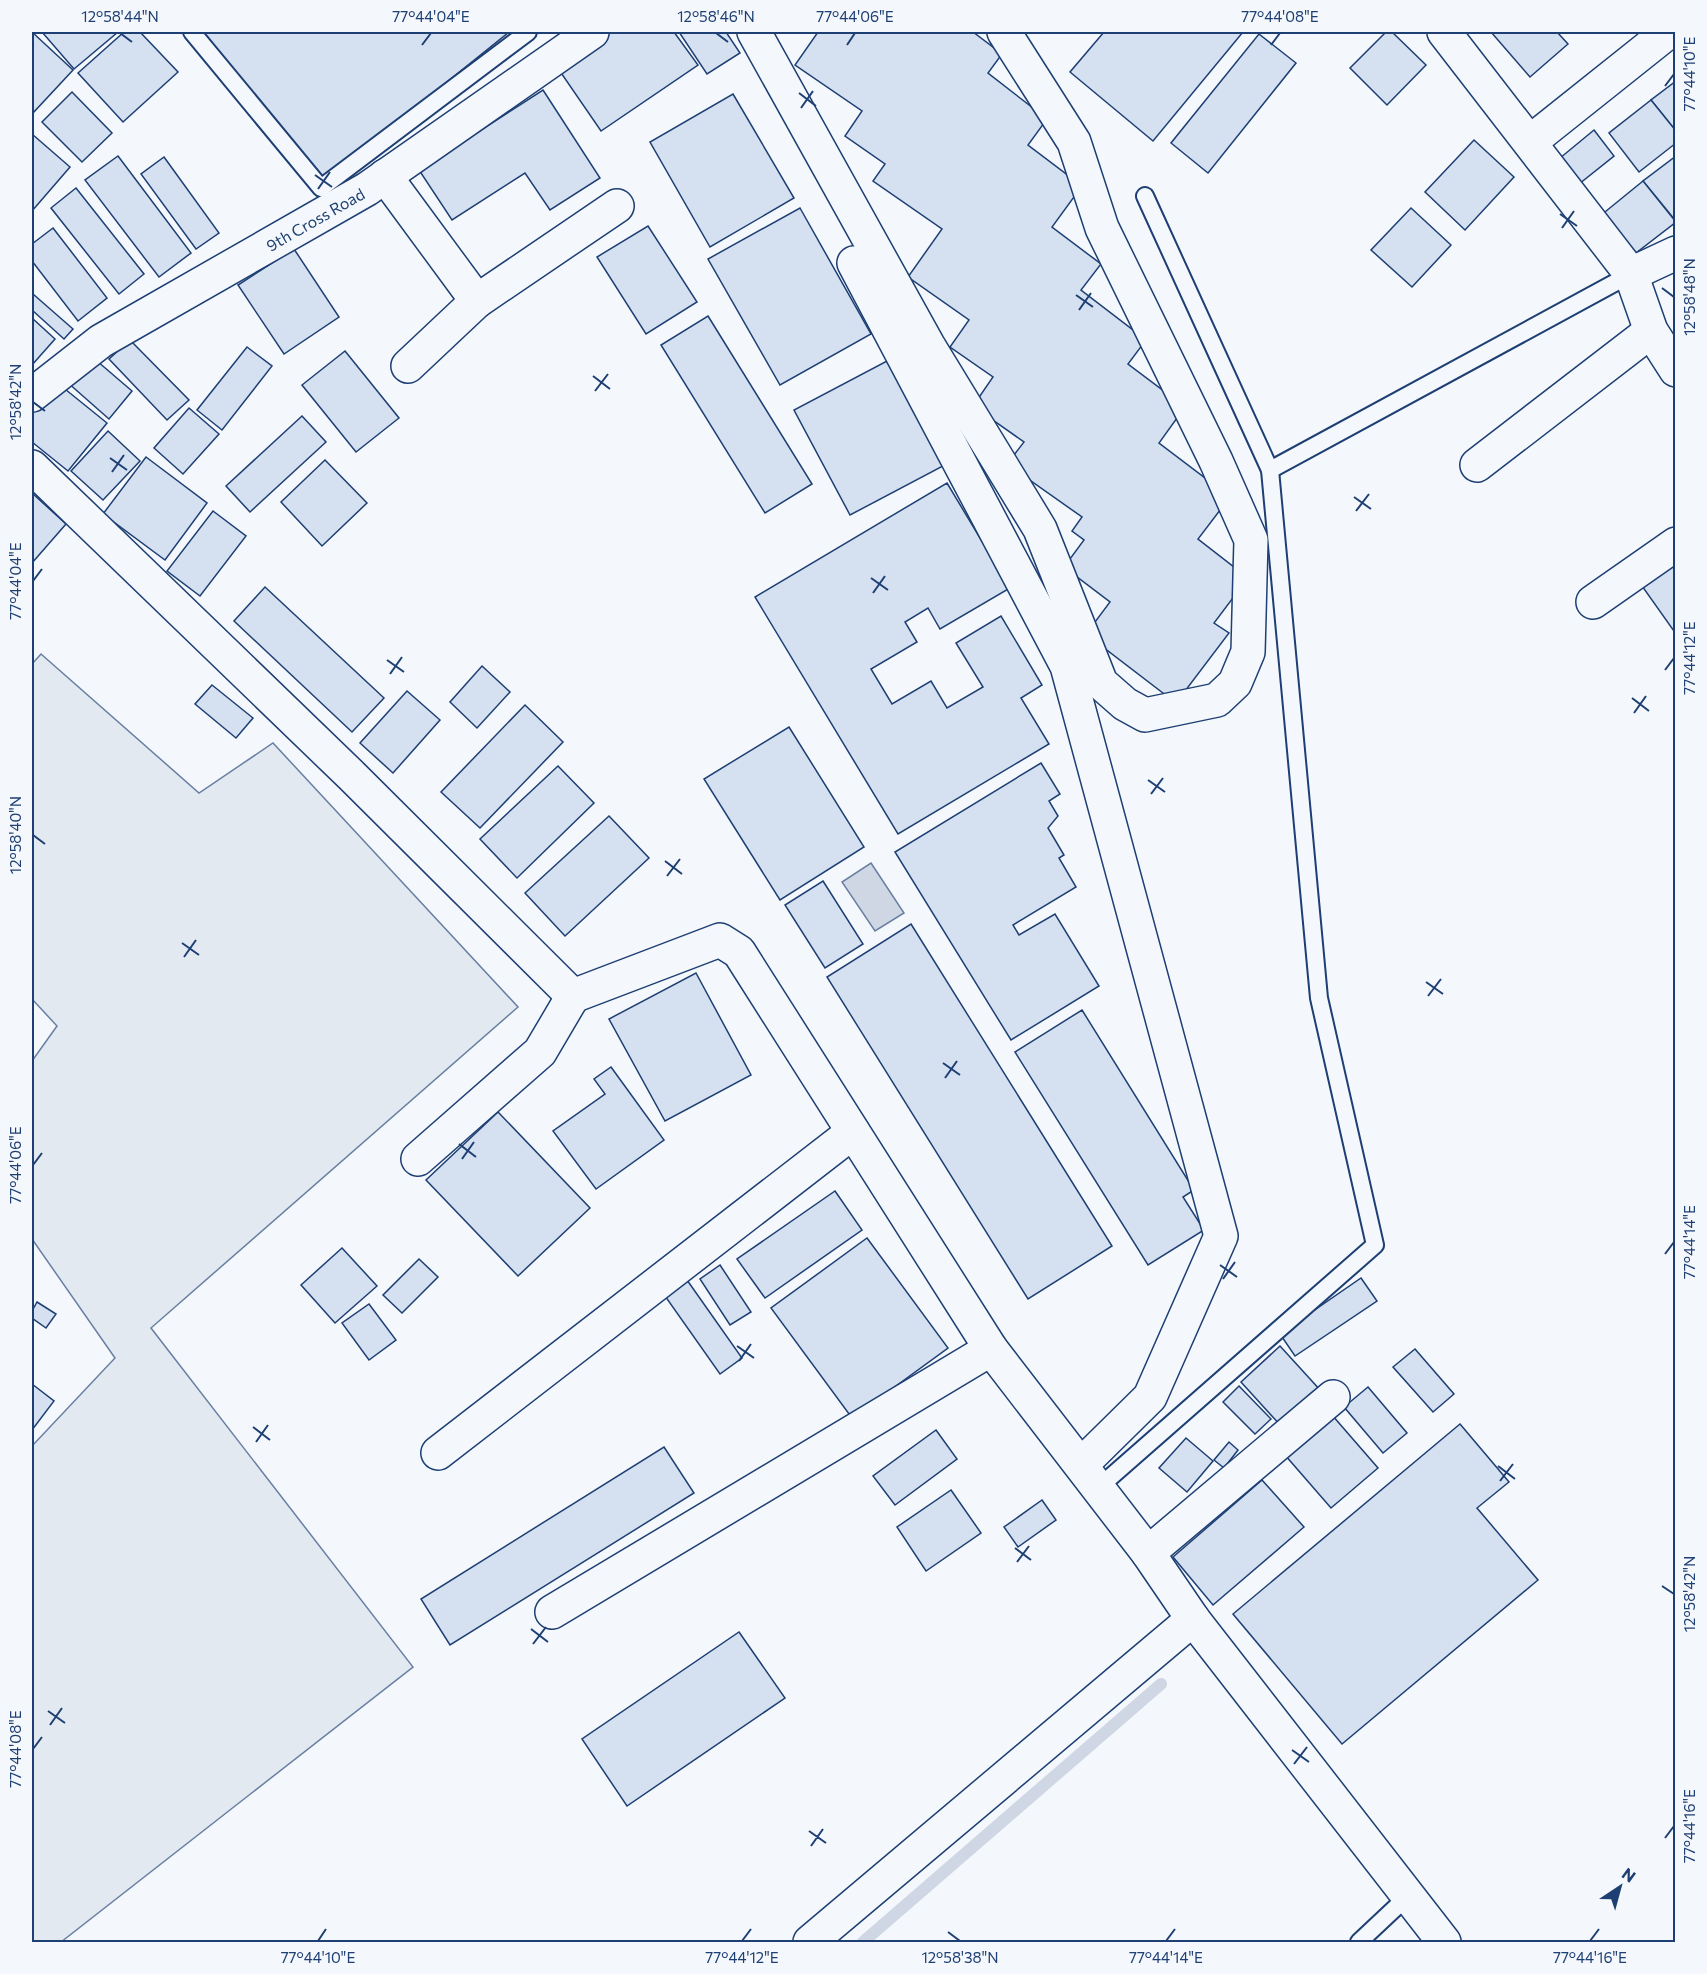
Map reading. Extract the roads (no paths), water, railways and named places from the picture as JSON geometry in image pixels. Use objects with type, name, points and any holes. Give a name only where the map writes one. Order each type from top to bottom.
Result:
[{"type":"street","name":"9th Cross Road","points":[[32,395],[101,341],[385,176],[592,32]]},
{"type":"street","points":[[754,32],[928,345],[1040,529],[1101,682],[1125,705],[1145,715],[1217,700],[1235,683],[1248,652],[1251,540],[1201,431],[1102,228],[1074,142],[1004,32]]},
{"type":"street","points":[[1444,32],[1631,274],[1676,370]]},
{"type":"street","points":[[1530,142],[1668,32]]},
{"type":"street","points":[[385,176],[477,301]]},
{"type":"street","points":[[408,366],[477,301],[617,206]]},
{"type":"street","points":[[1631,274],[1676,253]]},
{"type":"street","points":[[854,263],[1067,666],[1221,1236],[1150,1397],[1089,1477]]},
{"type":"street","points":[[1477,465],[1661,334]]},
{"type":"street","points":[[32,467],[344,768],[573,996]]},
{"type":"street","points":[[1593,602],[1676,544]]},
{"type":"street","points":[[418,1159],[540,1052],[573,996],[720,940],[739,952],[991,1349],[1148,1553],[1193,1619],[1444,1942]]},
{"type":"street","points":[[438,1453],[853,1132]]},
{"type":"street","points":[[552,1612],[991,1349]]},
{"type":"street","points":[[1148,1553],[1334,1397]]},
{"type":"street","points":[[810,1942],[1193,1619]]},
{"type":"lane","points":[[192,32],[321,188],[528,32]]},
{"type":"lane","points":[[1089,1477],[1375,1245],[1319,998],[1270,470],[1144,196]]},
{"type":"lane","points":[[1270,470],[1631,274]]},
{"type":"lane","points":[[1359,1942],[1408,1896]]},
{"type":"waterway","points":[[863,1942],[1161,1684]]}]
